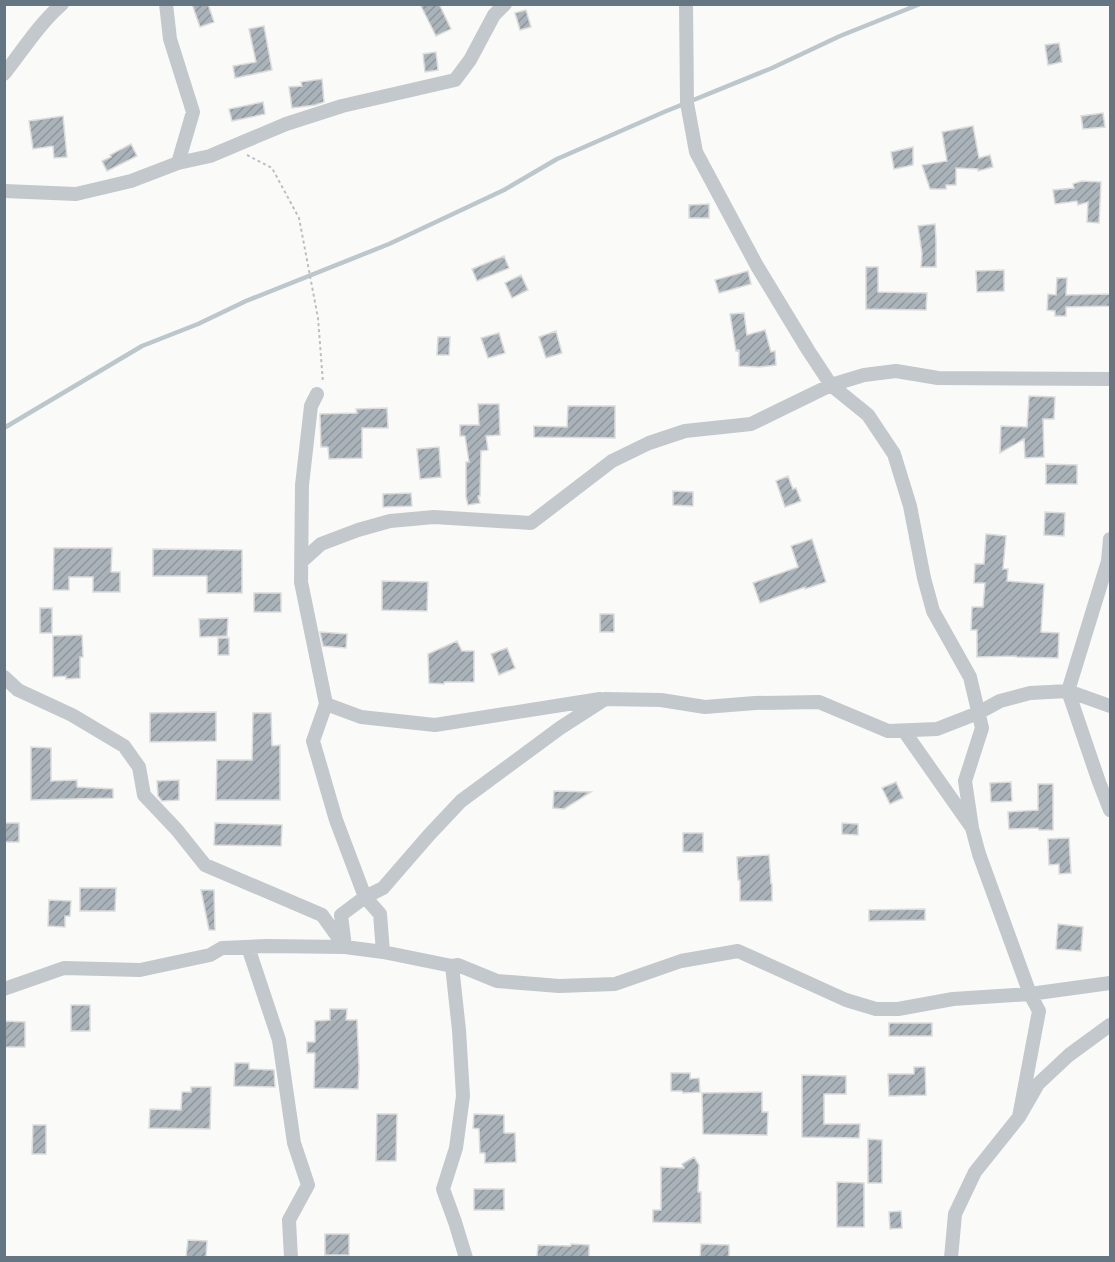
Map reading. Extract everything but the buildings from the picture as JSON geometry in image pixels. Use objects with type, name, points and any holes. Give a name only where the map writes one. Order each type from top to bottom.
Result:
[{"type":"street","points":[[4,74],[36,32],[62,4]]},
{"type":"street","points":[[166,4],[170,39],[193,112],[178,163]]},
{"type":"street","points":[[4,191],[76,194],[131,181],[178,163],[210,156],[286,124],[342,106],[455,80],[470,60],[494,15],[505,4]]},
{"type":"street","points":[[686,4],[687,103],[696,152],[757,266],[807,350],[831,385],[868,415],[894,454],[910,506],[933,611],[970,677],[982,728],[965,781],[972,828],[979,854],[1030,994],[1039,1011],[1019,1117]]},
{"type":"street","points":[[301,562],[321,544],[390,521],[434,517],[531,523],[612,461],[649,442],[686,430],[751,424],[831,385],[864,375],[896,371],[938,378],[1110,379]]},
{"type":"street","points":[[317,394],[311,406],[303,485],[301,562],[301,582],[326,704],[313,741],[336,819],[366,897],[380,914],[383,952]]},
{"type":"street","points":[[1110,539],[1108,561],[1068,691],[1110,810]]},
{"type":"street","points":[[4,676],[18,690],[72,716],[124,746],[139,767],[144,795],[206,865],[322,915],[345,947]]},
{"type":"street","points":[[326,704],[361,717],[435,725],[605,699],[661,700],[705,707],[755,703],[819,702],[888,731],[937,729],[978,713],[1000,701],[1030,693],[1068,691],[1110,706]]},
{"type":"street","points":[[345,947],[340,915],[383,888],[461,801],[560,728],[605,699]]},
{"type":"street","points":[[904,731],[972,828]]},
{"type":"street","points":[[248,947],[279,1040],[294,1143],[308,1185],[289,1220],[291,1257]]},
{"type":"street","points":[[4,989],[64,968],[140,970],[210,955],[222,948],[248,947],[345,947],[452,966],[458,965],[497,981],[559,986],[615,984],[681,961],[738,951],[846,1000],[876,1009],[898,1009],[953,999],[1030,994],[1110,983]]},
{"type":"street","points":[[452,966],[463,1096],[456,1148],[443,1189],[466,1257]]},
{"type":"street","points":[[951,1257],[955,1214],[975,1172],[1019,1117],[1038,1084],[1069,1055],[1110,1025]]},
{"type":"path","points":[[232,147],[272,168],[299,218],[318,318],[323,382],[317,394]]},
{"type":"waterway","points":[[4,428],[142,346],[198,324],[246,301],[389,244],[504,190],[557,159],[772,68],[840,36],[920,4]]}]
